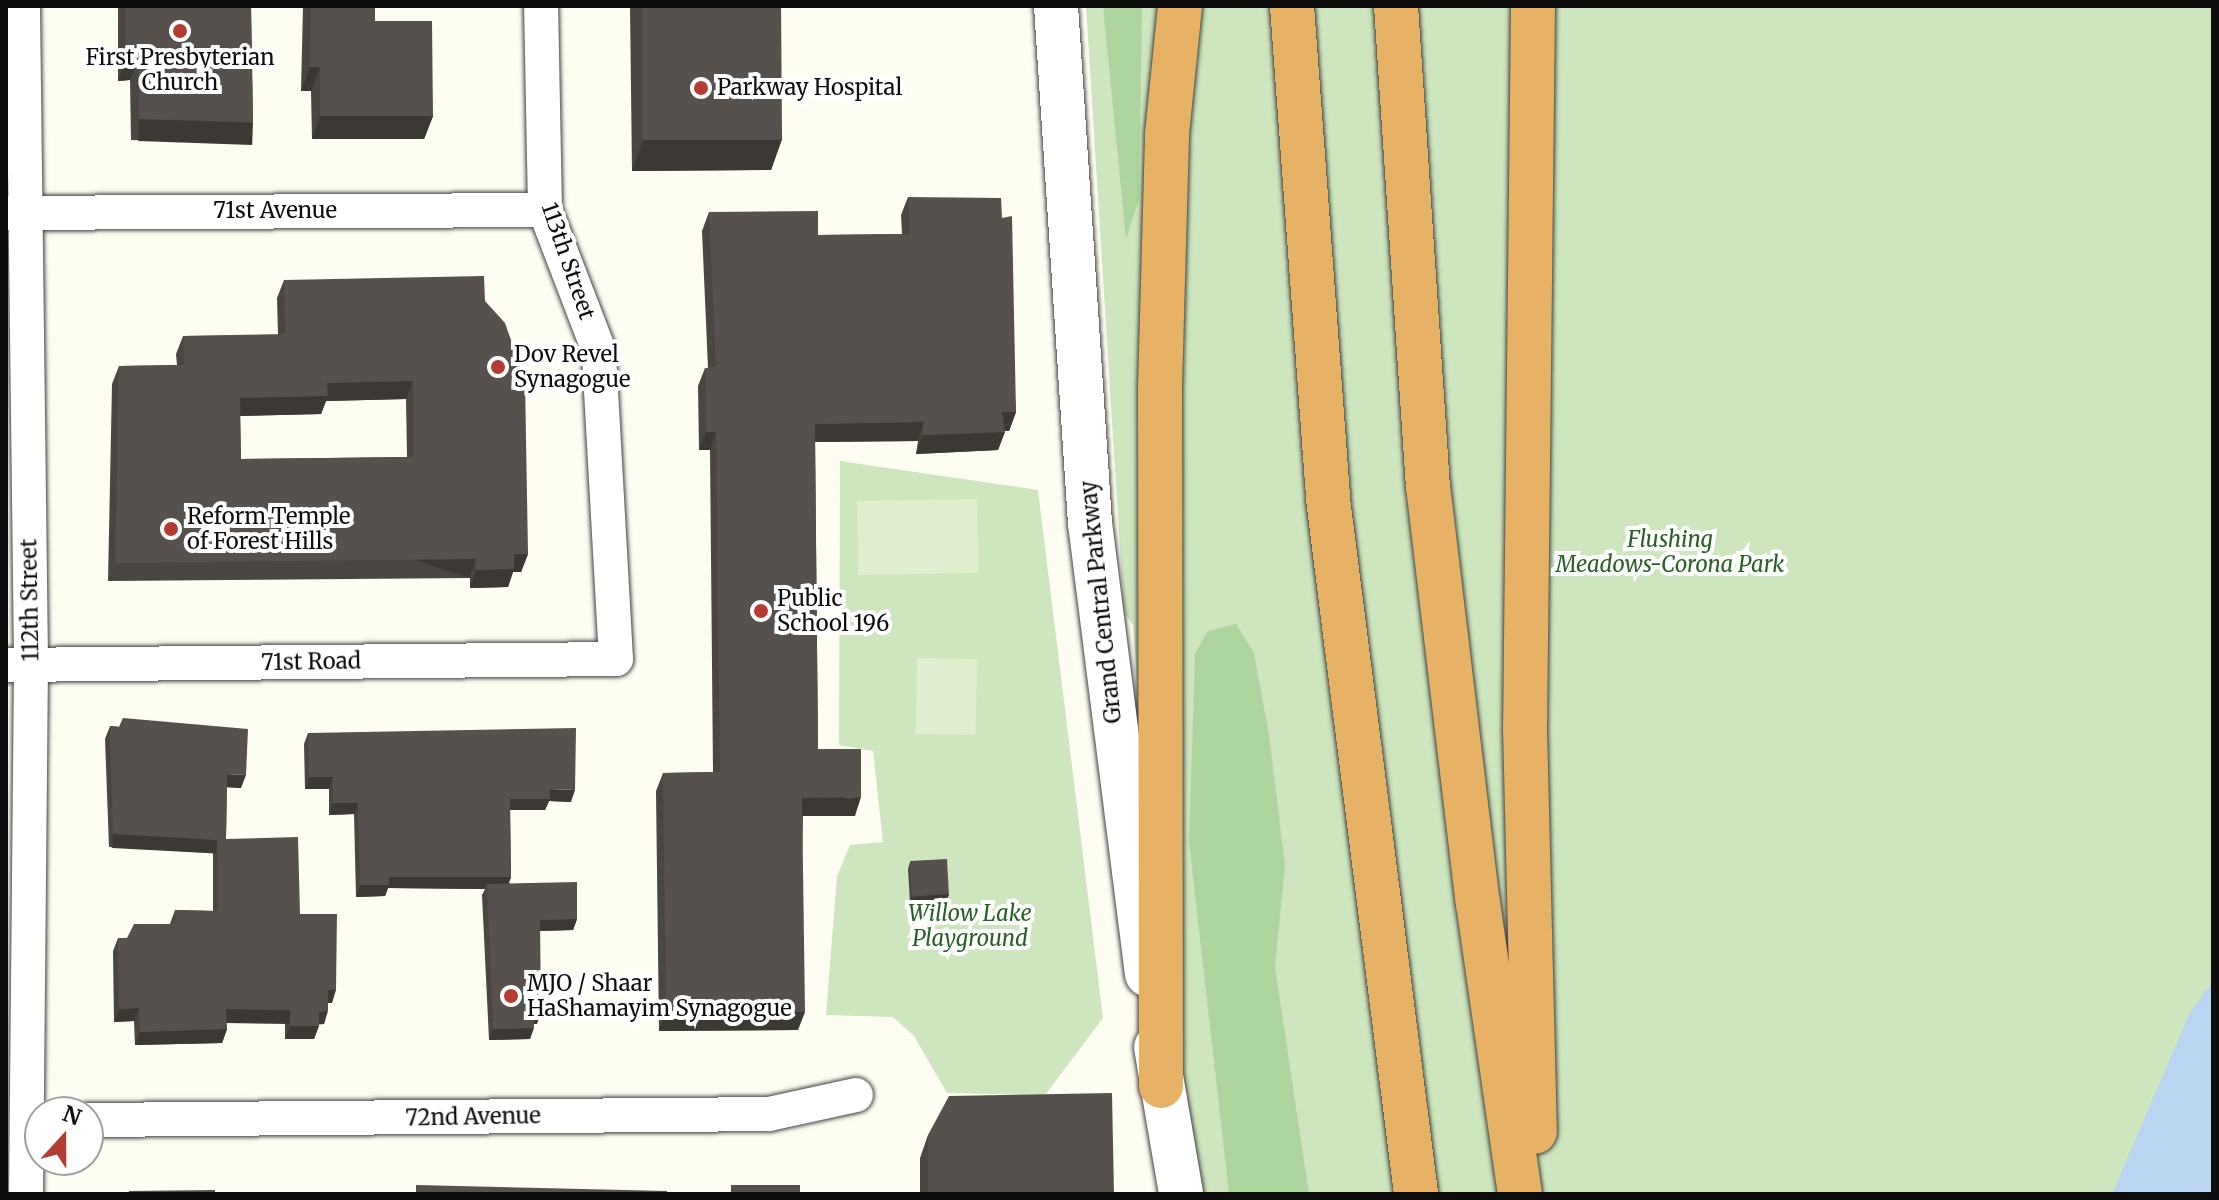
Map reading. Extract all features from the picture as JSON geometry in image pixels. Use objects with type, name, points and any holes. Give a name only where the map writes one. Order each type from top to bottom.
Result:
[{"type":"highway","points":[[1161,1086],[1161,372],[1167,134],[1180,6]]},
{"type":"highway","points":[[1292,6],[1330,514],[1416,1194]]},
{"type":"highway","points":[[1396,6],[1428,486],[1478,903],[1520,1194]]},
{"type":"highway","points":[[1535,17],[1525,728],[1536,1194]]},
{"type":"street","name":"112th Street","points":[[23,6],[15,213],[24,1118]]},
{"type":"street","name":"113th Street","points":[[541,6],[545,210],[599,351],[616,659]]},
{"type":"street","name":"Grand Central Parkway","points":[[1056,6],[1090,523],[1161,1086],[1181,1194]]},
{"type":"street","name":"71st Avenue","points":[[15,213],[545,210]]},
{"type":"street","name":"71st Road","points":[[18,665],[616,659]]},
{"type":"street","name":"72nd Avenue","points":[[104,1120],[769,1114],[856,1095]]},
{"type":"green space","name":"Flushing Meadows-Corona Park","points":[[1086,6],[2213,6],[2213,1194],[1182,1194],[1169,1107],[1133,625],[1124,613]]},
{"type":"green space","points":[[1103,6],[1142,6],[1139,199],[1126,239]]},
{"type":"green space","name":"Willow Lake Playground","points":[[840,461],[1038,490],[1103,1018],[1045,1095],[947,1093],[914,1036],[893,1017],[826,1015],[837,876],[850,845],[883,842],[873,751],[839,745]]},
{"type":"green space","points":[[977,499],[978,573],[858,575],[857,501]]},
{"type":"green space","points":[[1236,624],[1254,653],[1269,735],[1285,865],[1275,967],[1309,1194],[1229,1194],[1189,842],[1195,653],[1208,631]]},
{"type":"green space","points":[[917,658],[977,659],[976,735],[916,734]]},
{"type":"water","points":[[2213,982],[2213,1194],[2112,1194],[2190,1012]]},
{"type":"building","name":"First Presbyterian Church","points":[[126,6],[251,6],[253,122],[139,119],[138,60],[126,60]]},
{"type":"building","points":[[311,6],[375,6],[375,21],[432,21],[433,116],[320,116],[320,67],[310,67]]},
{"type":"building","name":"Parkway Hospital","points":[[642,6],[781,6],[781,140],[642,140]]},
{"type":"building","name":"Public School 196","points":[[908,197],[1001,198],[1002,218],[1012,216],[1016,412],[1002,412],[1005,432],[922,435],[924,422],[815,424],[818,749],[861,749],[861,797],[802,798],[805,1012],[666,1012],[663,773],[720,772],[716,432],[706,432],[705,368],[716,367],[709,212],[818,211],[818,235],[910,234]]},
{"type":"building","points":[[484,276],[485,301],[505,323],[525,380],[528,554],[514,554],[514,569],[476,570],[476,559],[115,563],[119,366],[184,365],[183,336],[285,334],[284,280]],"holes":[[[413,381],[414,457],[241,459],[240,398],[328,396],[327,383]]]},
{"type":"building","points":[[123,718],[248,729],[246,775],[227,774],[226,839],[298,837],[300,914],[337,914],[336,990],[328,990],[328,1011],[319,1012],[319,1026],[290,1026],[290,1010],[226,1009],[227,1029],[140,1032],[139,1008],[119,1009],[118,938],[127,938],[134,924],[175,924],[175,910],[218,911],[217,840],[113,834],[110,726],[122,727]]},
{"type":"building","points":[[576,728],[575,790],[550,789],[550,799],[510,799],[511,877],[389,877],[389,885],[360,885],[358,803],[333,803],[333,777],[309,777],[308,733]]},
{"type":"building","points":[[947,859],[949,894],[912,896],[910,861]]},
{"type":"building","points":[[577,882],[577,919],[540,920],[541,1012],[534,1013],[534,1028],[493,1029],[487,884]]},
{"type":"building","points":[[1112,1093],[1114,1194],[928,1194],[928,1135],[949,1096]]},
{"type":"building","points":[[416,1185],[667,1191],[667,1194],[416,1194]]},
{"type":"building","points":[[731,1185],[800,1185],[800,1194],[731,1194]]},
{"type":"building","points":[[215,1190],[215,1194],[129,1194],[129,1191]]},
{"type":"place","name":"First Presbyterian Church","points":[[180,31]]},
{"type":"place","name":"Parkway Hospital","points":[[701,88]]},
{"type":"place","name":"Dov Revel Synagogue","points":[[498,367]]},
{"type":"place","name":"Reform Temple of Forest Hills","points":[[171,529]]},
{"type":"place","name":"Public School 196","points":[[761,611]]},
{"type":"place","name":"MJO / Shaar HaShamayim Synagogue","points":[[511,996]]}]
